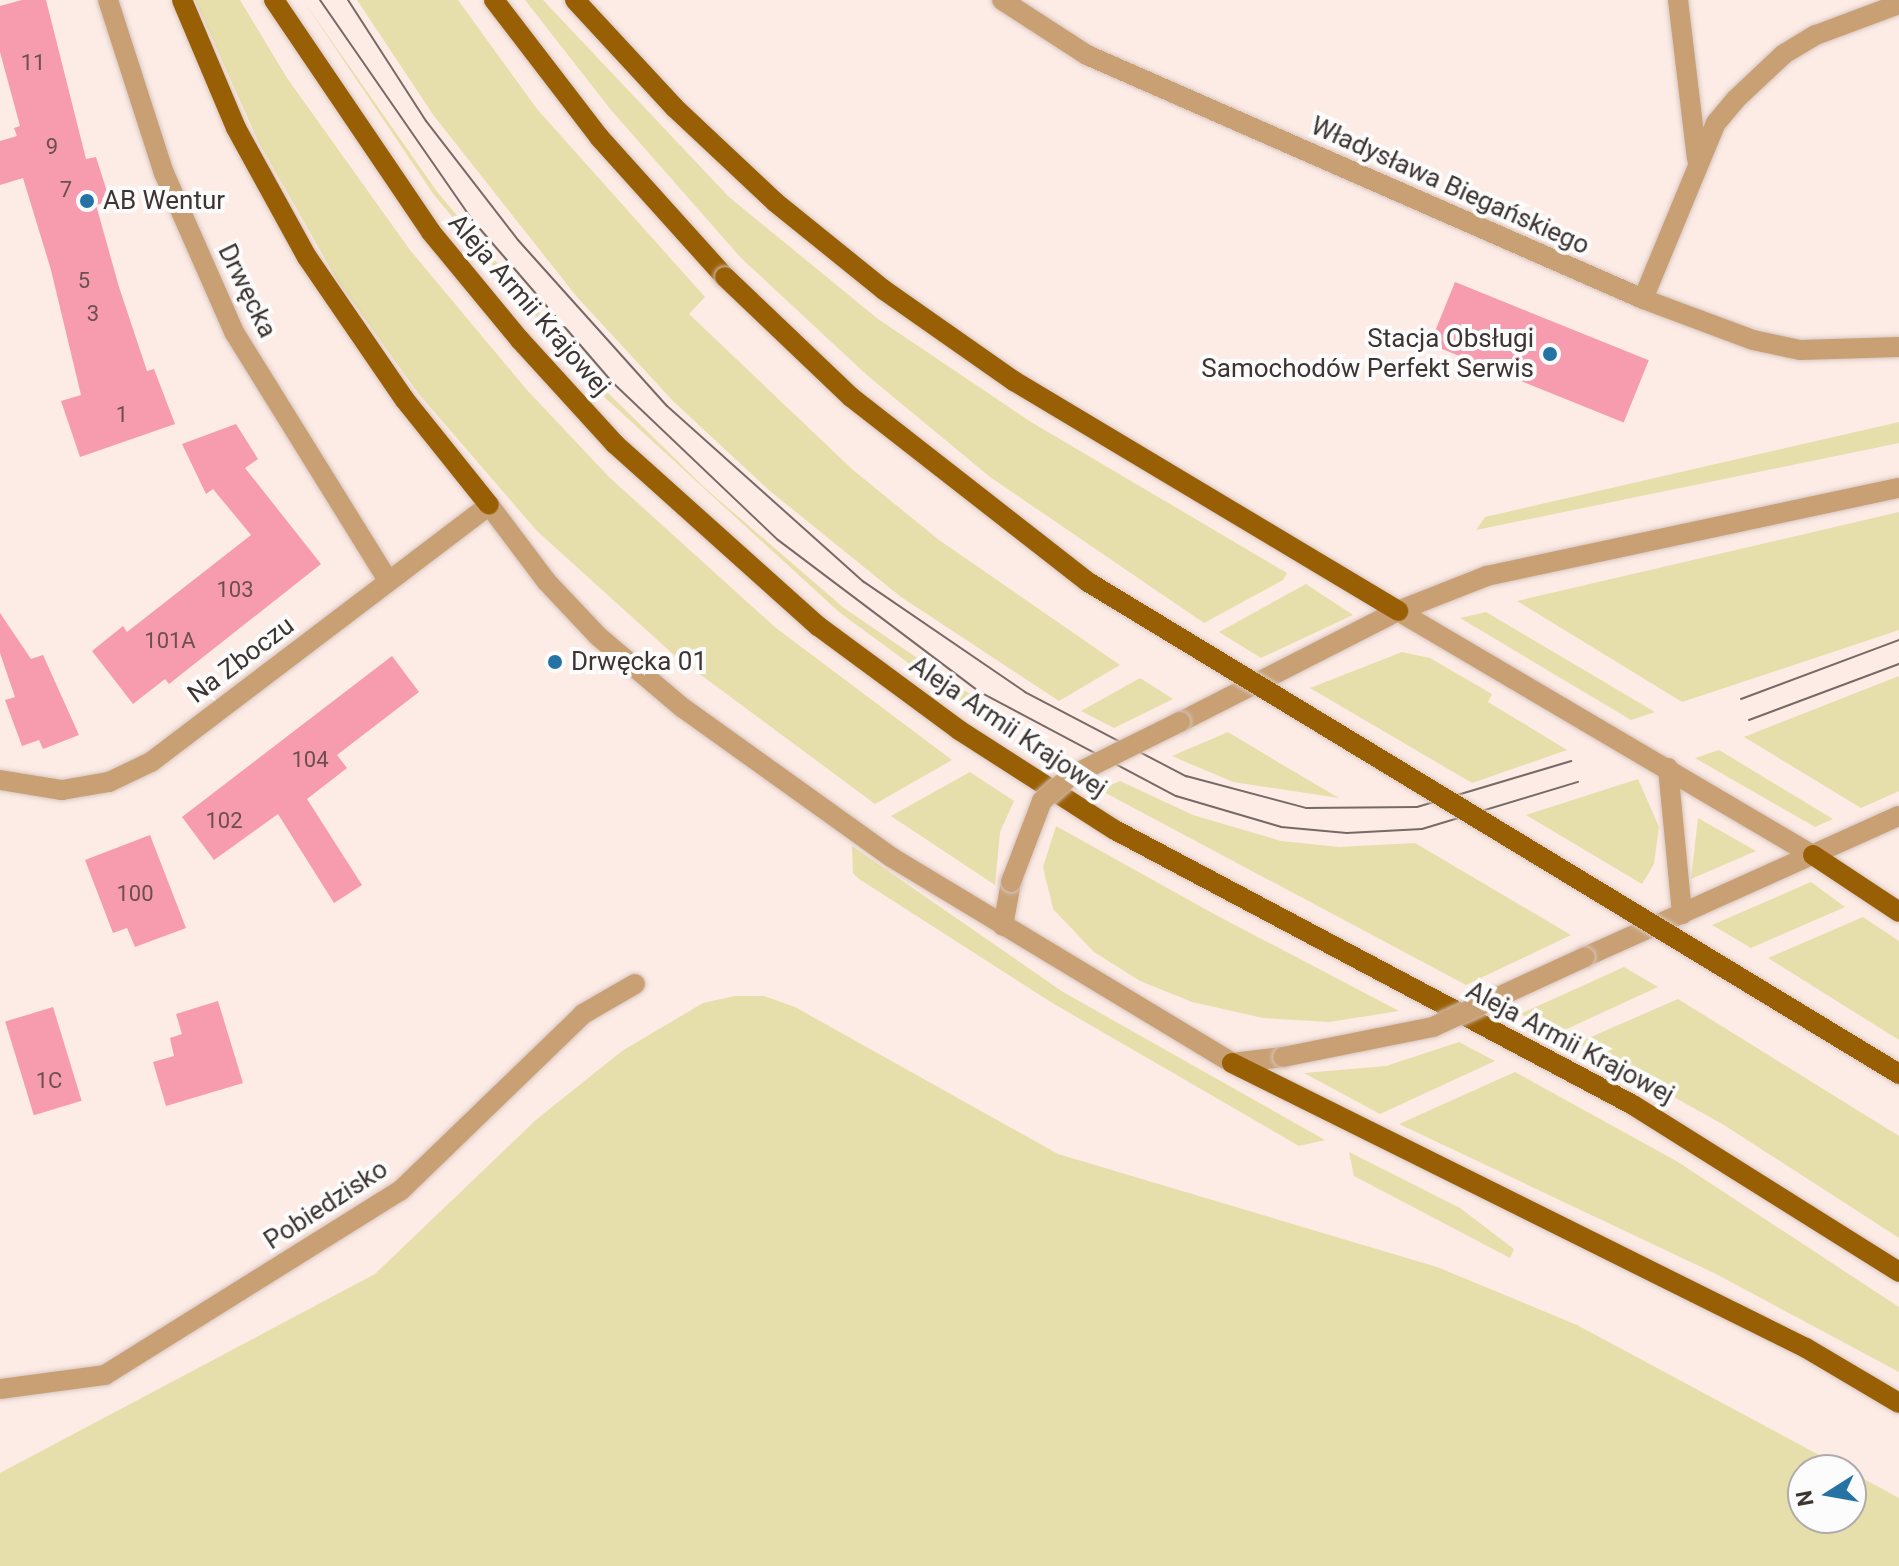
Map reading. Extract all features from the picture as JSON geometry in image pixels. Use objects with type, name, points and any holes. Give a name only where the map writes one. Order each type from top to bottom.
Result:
[{"type":"main road","points":[[182,0],[236,128],[307,257],[405,400],[489,505]]},
{"type":"main road","name":"Aleja Armii Krajowej","points":[[274,0],[431,232],[520,340],[615,444],[818,626],[959,730],[1115,830],[1633,1105],[1899,1272]]},
{"type":"main road","points":[[494,0],[599,137],[725,277],[873,416],[1088,582],[1899,1074]]},
{"type":"main road","points":[[575,0],[675,108],[775,202],[884,290],[1014,381],[1398,611]]},
{"type":"main road","points":[[1813,855],[1899,912]]},
{"type":"main road","points":[[1232,1063],[1806,1348],[1899,1403]]},
{"type":"street","name":"Drwęcka","points":[[108,0],[164,173],[234,332],[388,580]]},
{"type":"street","name":"Władysława Biegańskiego","points":[[1002,0],[1087,55],[1643,299],[1753,340],[1800,350],[1899,347]]},
{"type":"street","points":[[1678,0],[1696,110],[1697,169]]},
{"type":"street","points":[[1643,299],[1716,123],[1784,54],[1849,19],[1899,4]]},
{"type":"street","points":[[1003,926],[1011,882],[1042,801],[1071,776],[1398,611],[1487,576],[1899,488]]},
{"type":"street","name":"Na Zboczu","points":[[0,780],[62,790],[109,782],[151,762],[489,505]]},
{"type":"street","points":[[489,505],[547,582],[598,636],[683,708],[891,857],[1232,1063],[1283,1057],[1433,1027],[1899,816]]},
{"type":"street","points":[[1398,611],[1813,855]]},
{"type":"street","points":[[1668,768],[1682,914]]},
{"type":"street","name":"Pobiedzisko","points":[[0,1389],[105,1375],[400,1191],[583,1014],[635,984]]},
{"type":"shaded area","points":[[195,0],[240,0],[287,78],[410,250],[527,390],[609,477],[776,628],[952,760],[875,804],[674,655],[537,531],[418,393],[337,280],[258,141]]},
{"type":"shaded area","points":[[303,0],[438,193],[605,390],[705,488],[844,608],[1015,725],[1005,731],[972,710],[839,612],[601,394],[434,195]]},
{"type":"shaded area","points":[[357,0],[458,0],[537,109],[705,297],[689,314],[853,470],[939,540],[1120,665],[1059,701],[901,597],[770,491],[674,402],[577,297],[434,116]]},
{"type":"shaded area","points":[[525,0],[543,0],[729,197],[878,319],[1031,422],[1287,573],[1283,580],[1204,623],[990,477],[868,376],[741,258],[611,110]]},
{"type":"shaded area","points":[[1899,422],[1899,443],[1476,530],[1485,517]]},
{"type":"shaded area","points":[[1899,512],[1899,630],[1682,702],[1517,601]]},
{"type":"shaded area","points":[[1306,584],[1353,615],[1261,658],[1219,632]]},
{"type":"shaded area","points":[[1486,612],[1655,712],[1631,720],[1460,618]]},
{"type":"shaded area","points":[[1402,652],[1430,658],[1492,694],[1488,702],[1567,750],[1472,783],[1310,688]]},
{"type":"shaded area","points":[[1899,676],[1899,791],[1861,808],[1744,737]]},
{"type":"shaded area","points":[[1140,678],[1173,699],[1114,728],[1081,711]]},
{"type":"shaded area","points":[[1228,732],[1339,798],[1233,782],[1172,756]]},
{"type":"shaded area","points":[[1719,750],[1833,819],[1815,827],[1695,758]]},
{"type":"shaded area","points":[[970,772],[1014,801],[1000,832],[995,885],[891,816]]},
{"type":"shaded area","points":[[1638,779],[1659,827],[1654,864],[1642,884],[1526,815]]},
{"type":"shaded area","points":[[1120,781],[1193,815],[1281,841],[1339,847],[1415,843],[1571,935],[1466,985],[1100,790]]},
{"type":"shaded area","points":[[1698,818],[1756,851],[1691,879]]},
{"type":"shaded area","points":[[1056,826],[1214,914],[1399,1011],[1329,1022],[1263,1018],[1192,1002],[1140,981],[1094,952],[1053,909],[1043,867]]},
{"type":"shaded area","points":[[852,846],[1063,992],[1325,1140],[1299,1146],[1054,1004],[859,879],[853,873]]},
{"type":"shaded area","points":[[1811,882],[1845,907],[1751,948],[1712,925]]},
{"type":"shaded area","points":[[1863,917],[1899,941],[1899,1040],[1768,958]]},
{"type":"shaded area","points":[[1624,967],[1658,987],[1558,1033],[1520,1014]]},
{"type":"shaded area","points":[[735,996],[764,996],[795,1007],[1058,1154],[1437,1267],[1577,1325],[1817,1454],[1787,1454],[1787,1534],[1867,1534],[1867,1481],[1899,1498],[1899,1566],[0,1566],[0,1473],[375,1274],[537,1119],[622,1051],[703,1003]]},
{"type":"shaded area","points":[[1678,999],[1899,1136],[1899,1238],[1724,1125],[1577,1043]]},
{"type":"shaded area","points":[[1459,1042],[1495,1061],[1380,1114],[1304,1073],[1386,1066]]},
{"type":"shaded area","points":[[1515,1072],[1678,1162],[1899,1307],[1899,1372],[1716,1274],[1399,1124]]},
{"type":"shaded area","points":[[1349,1152],[1460,1208],[1514,1249],[1510,1258],[1354,1176]]},
{"type":"building","points":[[22,0],[46,0],[86,159],[96,157],[110,201],[96,205],[119,287],[147,371],[154,369],[175,424],[80,457],[61,401],[81,395],[51,270],[23,178],[0,185],[0,141],[17,136],[14,128],[20,126],[0,52],[0,6]]},
{"type":"building","points":[[1455,282],[1649,360],[1624,422],[1430,344]]},
{"type":"building","points":[[236,424],[258,459],[245,468],[321,564],[169,684],[165,679],[133,704],[92,651],[123,626],[127,632],[251,535],[213,489],[206,494],[182,444]]},
{"type":"building","points":[[0,613],[31,659],[43,655],[79,735],[43,749],[39,740],[22,746],[5,700],[15,697],[0,653]]},
{"type":"building","points":[[392,656],[419,692],[337,755],[347,768],[307,799],[362,885],[334,903],[278,814],[214,860],[182,817]]},
{"type":"building","points":[[150,835],[186,928],[135,947],[127,928],[113,933],[85,860]]},
{"type":"building","points":[[218,1001],[243,1083],[166,1106],[153,1062],[174,1056],[170,1038],[182,1034],[176,1014]]},
{"type":"building","points":[[53,1007],[82,1101],[34,1115],[5,1022]]},
{"type":"tram line","points":[[320,0],[474,222],[612,382],[778,540],[980,692],[1176,796],[1281,827],[1347,833],[1422,829],[1578,782]]},
{"type":"tram line","points":[[348,0],[426,121],[518,240],[667,406],[864,582],[1025,692],[1186,776],[1306,808],[1417,807],[1571,761]]},
{"type":"tram line","points":[[1741,699],[1899,640]]},
{"type":"tram line","points":[[1749,720],[1899,664]]},
{"type":"place","name":"AB Wentur","points":[[87,201]]},
{"type":"place","name":"Stacja Obsługi Samochodów Perfekt Serwis","points":[[1550,354]]},
{"type":"place","name":"Drwęcka 01","points":[[555,662]]}]
